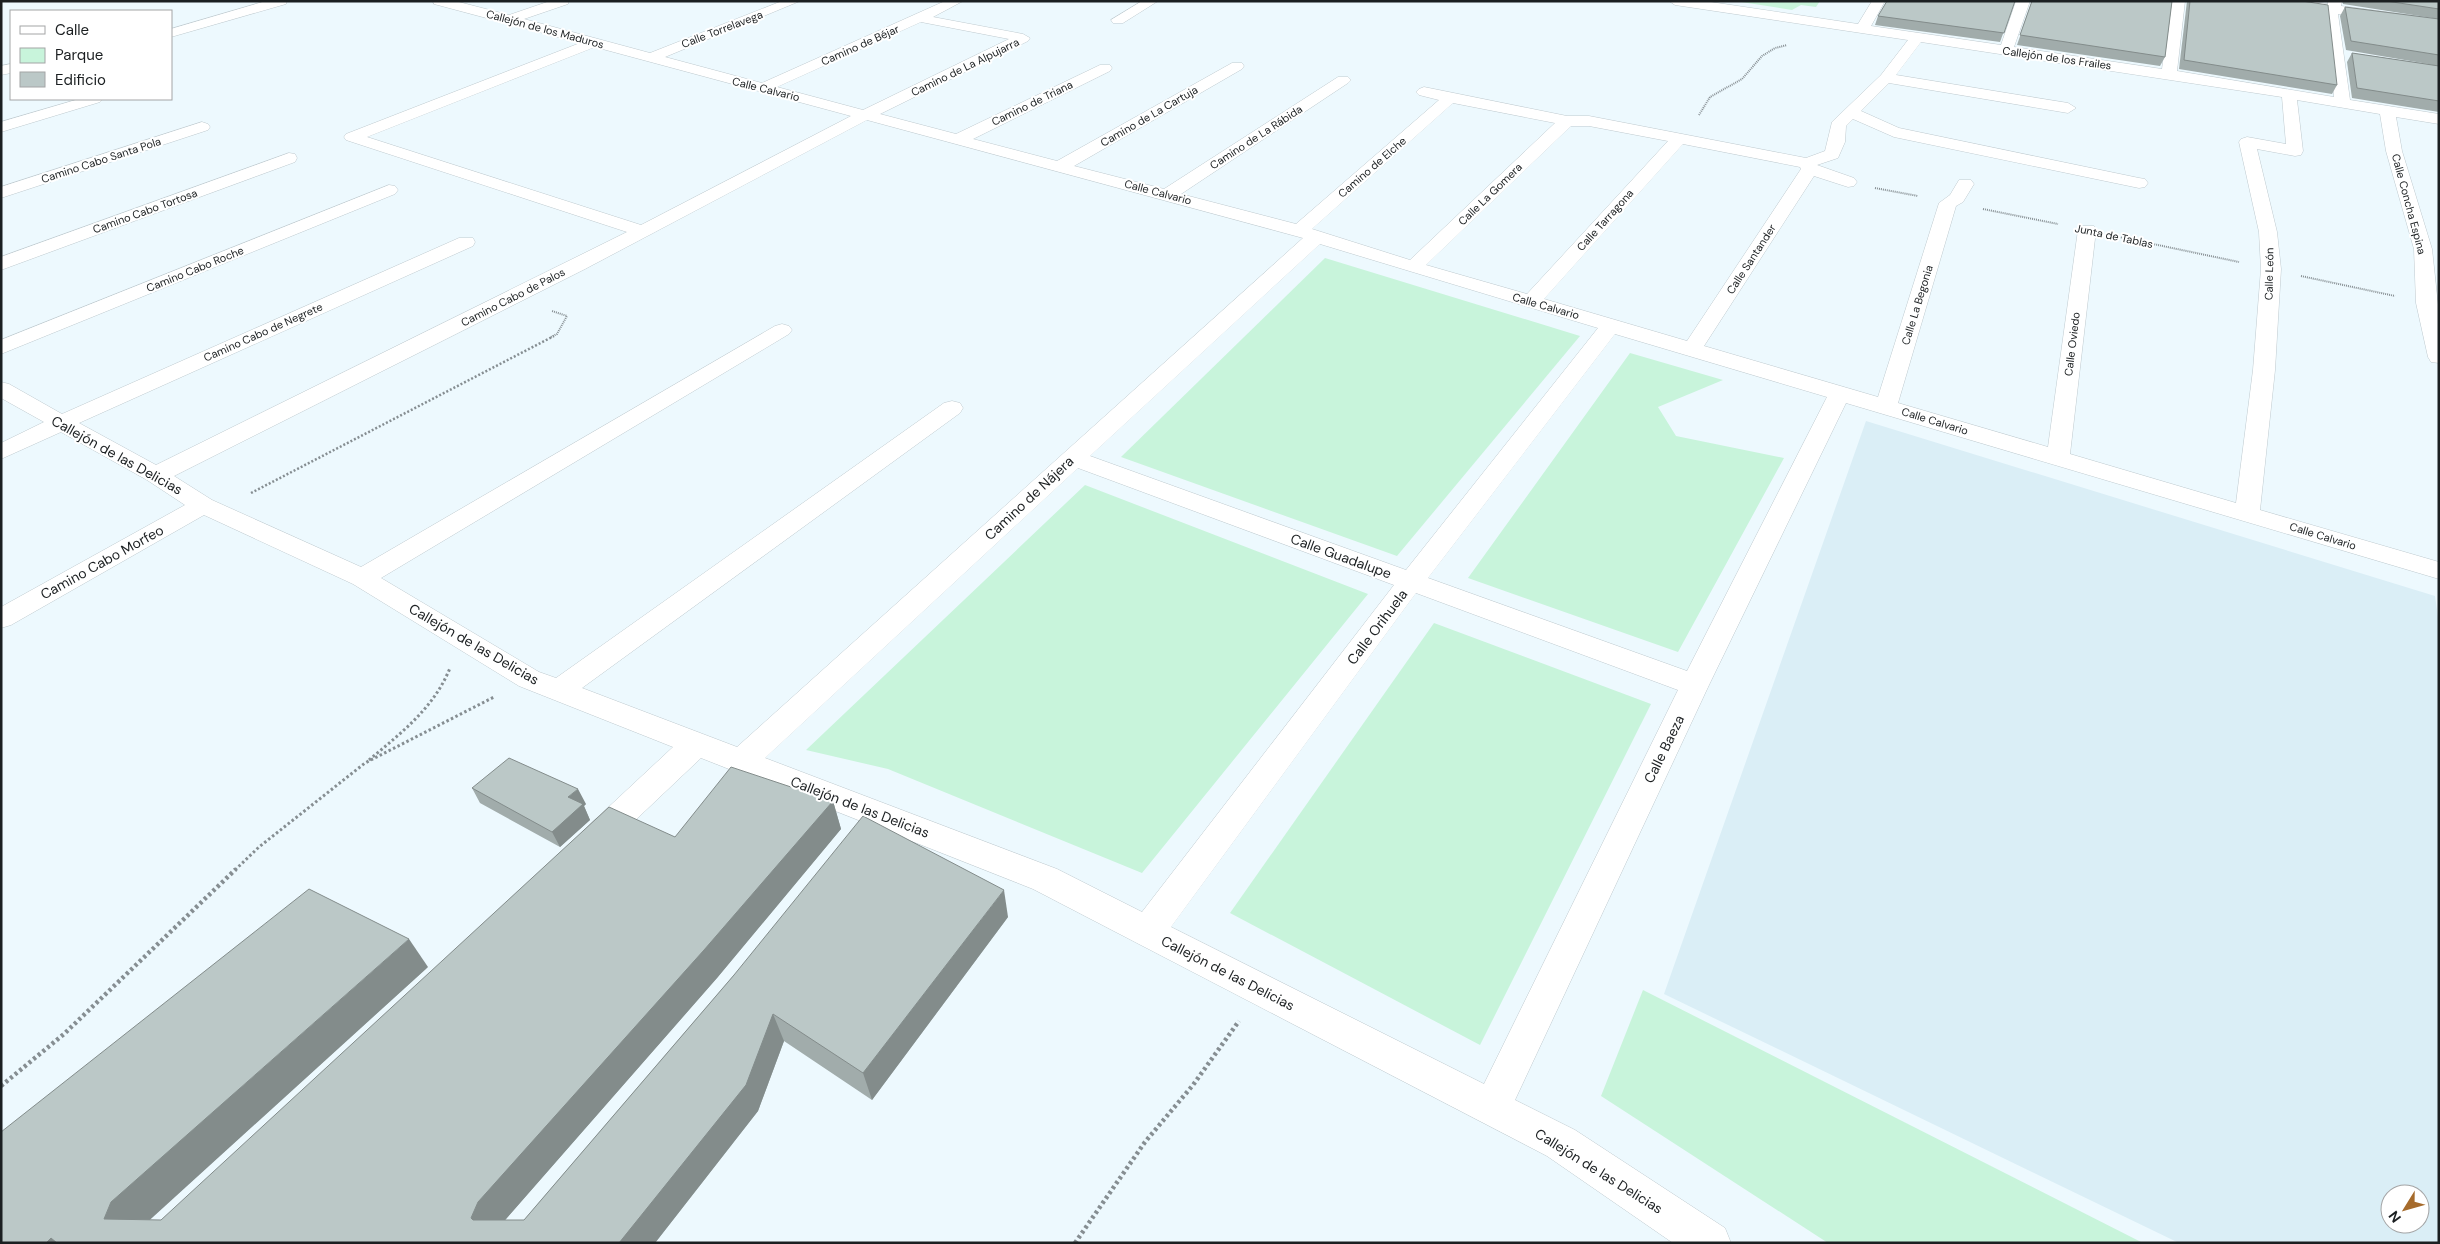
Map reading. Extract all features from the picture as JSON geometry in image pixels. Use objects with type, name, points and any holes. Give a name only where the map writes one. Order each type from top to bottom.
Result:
[{"type":"street","points":[[172,33],[281,1]]},
{"type":"street","name":"Callejón de los Maduros","points":[[439,1],[650,58]]},
{"type":"street","points":[[460,6],[476,1]]},
{"type":"street","points":[[509,20],[563,1]]},
{"type":"street","name":"Calle Torrelavega","points":[[650,58],[794,1]]},
{"type":"street","name":"Camino de Béjar","points":[[762,88],[957,1]]},
{"type":"street","points":[[1118,20],[1152,1]]},
{"type":"street","name":"Callejón de los Frailes","points":[[1675,1],[2169,74],[2439,119]]},
{"type":"street","points":[[1862,29],[1878,1]]},
{"type":"street","points":[[2006,50],[2023,1]]},
{"type":"street","points":[[2169,74],[2178,1]]},
{"type":"street","points":[[2275,1],[2333,5],[2439,23]]},
{"type":"street","points":[[2333,5],[2343,104]]},
{"type":"street","name":"Camino de La Alpujarra","points":[[867,114],[1023,38],[920,18]]},
{"type":"street","points":[[1808,166],[1832,154],[1837,142],[1838,126],[1886,78],[1917,37]]},
{"type":"street","points":[[595,42],[352,138],[642,231]]},
{"type":"street","points":[[2337,56],[2356,58]]},
{"type":"street","name":"Calle Calvario","points":[[650,58],[1169,194],[1308,233],[1413,267],[2439,571]]},
{"type":"street","name":"Camino de La Cartuja","points":[[1061,166],[1237,66]]},
{"type":"street","name":"Camino de Triana","points":[[959,139],[1105,68]]},
{"type":"street","points":[[1886,78],[2068,108]]},
{"type":"street","name":"Camino de La Rábida","points":[[1169,194],[1343,80]]},
{"type":"street","points":[[1424,92],[1566,121],[1588,121],[1680,138],[1808,166],[1848,182]]},
{"type":"street","name":"Calle León","points":[[2247,513],[2264,370],[2271,269],[2268,232],[2247,142],[2295,151],[2289,95]]},
{"type":"street","points":[[1,127],[92,100]]},
{"type":"street","name":"Camino de Elche","points":[[1308,233],[1445,103]]},
{"type":"street","name":"Calle Concha Espina","points":[[2387,111],[2394,150],[2423,249],[2426,303],[2439,357]]},
{"type":"street","points":[[1853,112],[1894,132],[2139,183]]},
{"type":"street","name":"Camino Cabo de Palos","points":[[156,475],[513,297],[867,114]]},
{"type":"street","name":"Calle La Gomera","points":[[1413,267],[1566,121]]},
{"type":"street","name":"Camino Cabo Santa Pola","points":[[1,193],[202,126]]},
{"type":"street","name":"Calle Tarragona","points":[[1531,302],[1680,138]]},
{"type":"street","name":"Camino Cabo Tortosa","points":[[1,264],[289,158]]},
{"type":"street","name":"Calle Santander","points":[[1692,349],[1808,166]]},
{"type":"street","points":[[1948,203],[1957,198],[1964,184]]},
{"type":"street","name":"Camino Cabo Roche","points":[[1,348],[389,190]]},
{"type":"street","name":"Calle La Begonia","points":[[1886,406],[1948,203]]},
{"type":"street","name":"Calle Oviedo","points":[[2058,458],[2087,230]]},
{"type":"street","name":"Camino de Nájera","points":[[742,761],[1073,458],[1308,233]]},
{"type":"street","name":"Camino Cabo de Negrete","points":[[60,423],[466,242]]},
{"type":"street","name":"Calle Orihuela","points":[[1147,932],[1411,582],[1611,325]]},
{"type":"street","points":[[362,578],[782,330]]},
{"type":"street","name":"Callejón de las Delicias","points":[[1,390],[156,475],[210,508],[362,578],[529,680],[560,690],[1045,879],[1560,1143],[1710,1243]]},
{"type":"street","name":"Calle Baeza","points":[[1492,1107],[1695,685],[1840,393]]},
{"type":"street","points":[[560,690],[952,408]]},
{"type":"street","points":[[1,452],[60,423]]},
{"type":"street","name":"Calle Guadalupe","points":[[1073,458],[1695,685]]},
{"type":"street","name":"Camino Cabo Morfeo","points":[[1,619],[210,508]]},
{"type":"street","points":[[569,863],[696,744]]},
{"type":"street","points":[[850,843],[876,812]]},
{"type":"path","points":[[1680,138],[1690,129],[1710,97],[1742,79],[1762,56],[1775,48],[1794,43]]},
{"type":"path","name":"Junta de Tablas","points":[[1848,182],[2087,230],[2426,303]]},
{"type":"path","points":[[210,508],[557,334],[567,316],[513,297]]},
{"type":"path","points":[[1,1086],[64,1034],[259,847],[365,763],[428,708],[447,679],[453,655],[454,634]]},
{"type":"path","points":[[365,763],[529,680]]},
{"type":"path","points":[[1074,1243],[1145,1142],[1193,1085],[1242,1016],[1257,988]]},
{"type":"shaded area","points":[[1866,421],[2435,596],[2439,624],[2439,1243],[2179,1243],[1664,994]]},
{"type":"green space","points":[[1735,1],[1820,1],[1816,7],[1801,5],[1792,10]]},
{"type":"green space","points":[[1325,258],[1580,336],[1397,556],[1121,457]]},
{"type":"green space","points":[[1630,353],[1723,380],[1658,407],[1676,436],[1784,458],[1678,652],[1468,578]]},
{"type":"green space","points":[[1085,485],[1368,594],[1142,873],[888,769],[806,750]]},
{"type":"green space","points":[[1434,623],[1651,704],[1480,1045],[1230,913]]},
{"type":"green space","points":[[1643,990],[2143,1243],[1828,1243],[1601,1096]]},
{"type":"building","points":[[1887,1],[2015,1],[2004,33],[1878,16]]},
{"type":"building","points":[[2032,1],[2172,1],[2165,57],[2020,35]]},
{"type":"building","points":[[2190,1],[2302,1],[2328,5],[2337,85],[2184,60]]},
{"type":"building","points":[[2386,1],[2439,1],[2439,9]]},
{"type":"building","points":[[2345,7],[2439,19],[2439,55],[2351,41]]},
{"type":"building","points":[[2352,53],[2439,66],[2439,101],[2357,88]]},
{"type":"building","points":[[509,758],[578,789],[568,797],[583,804],[552,832],[472,788]]},
{"type":"building","points":[[731,767],[833,801],[704,950],[478,1202],[471,1218],[473,1220],[524,1220],[734,975],[863,816],[1004,890],[863,1073],[773,1014],[746,1085],[619,1243],[57,1243],[51,1238],[46,1243],[1,1243],[1,1132],[309,889],[409,939],[111,1202],[104,1219],[161,1220],[609,807],[675,837]]}]
